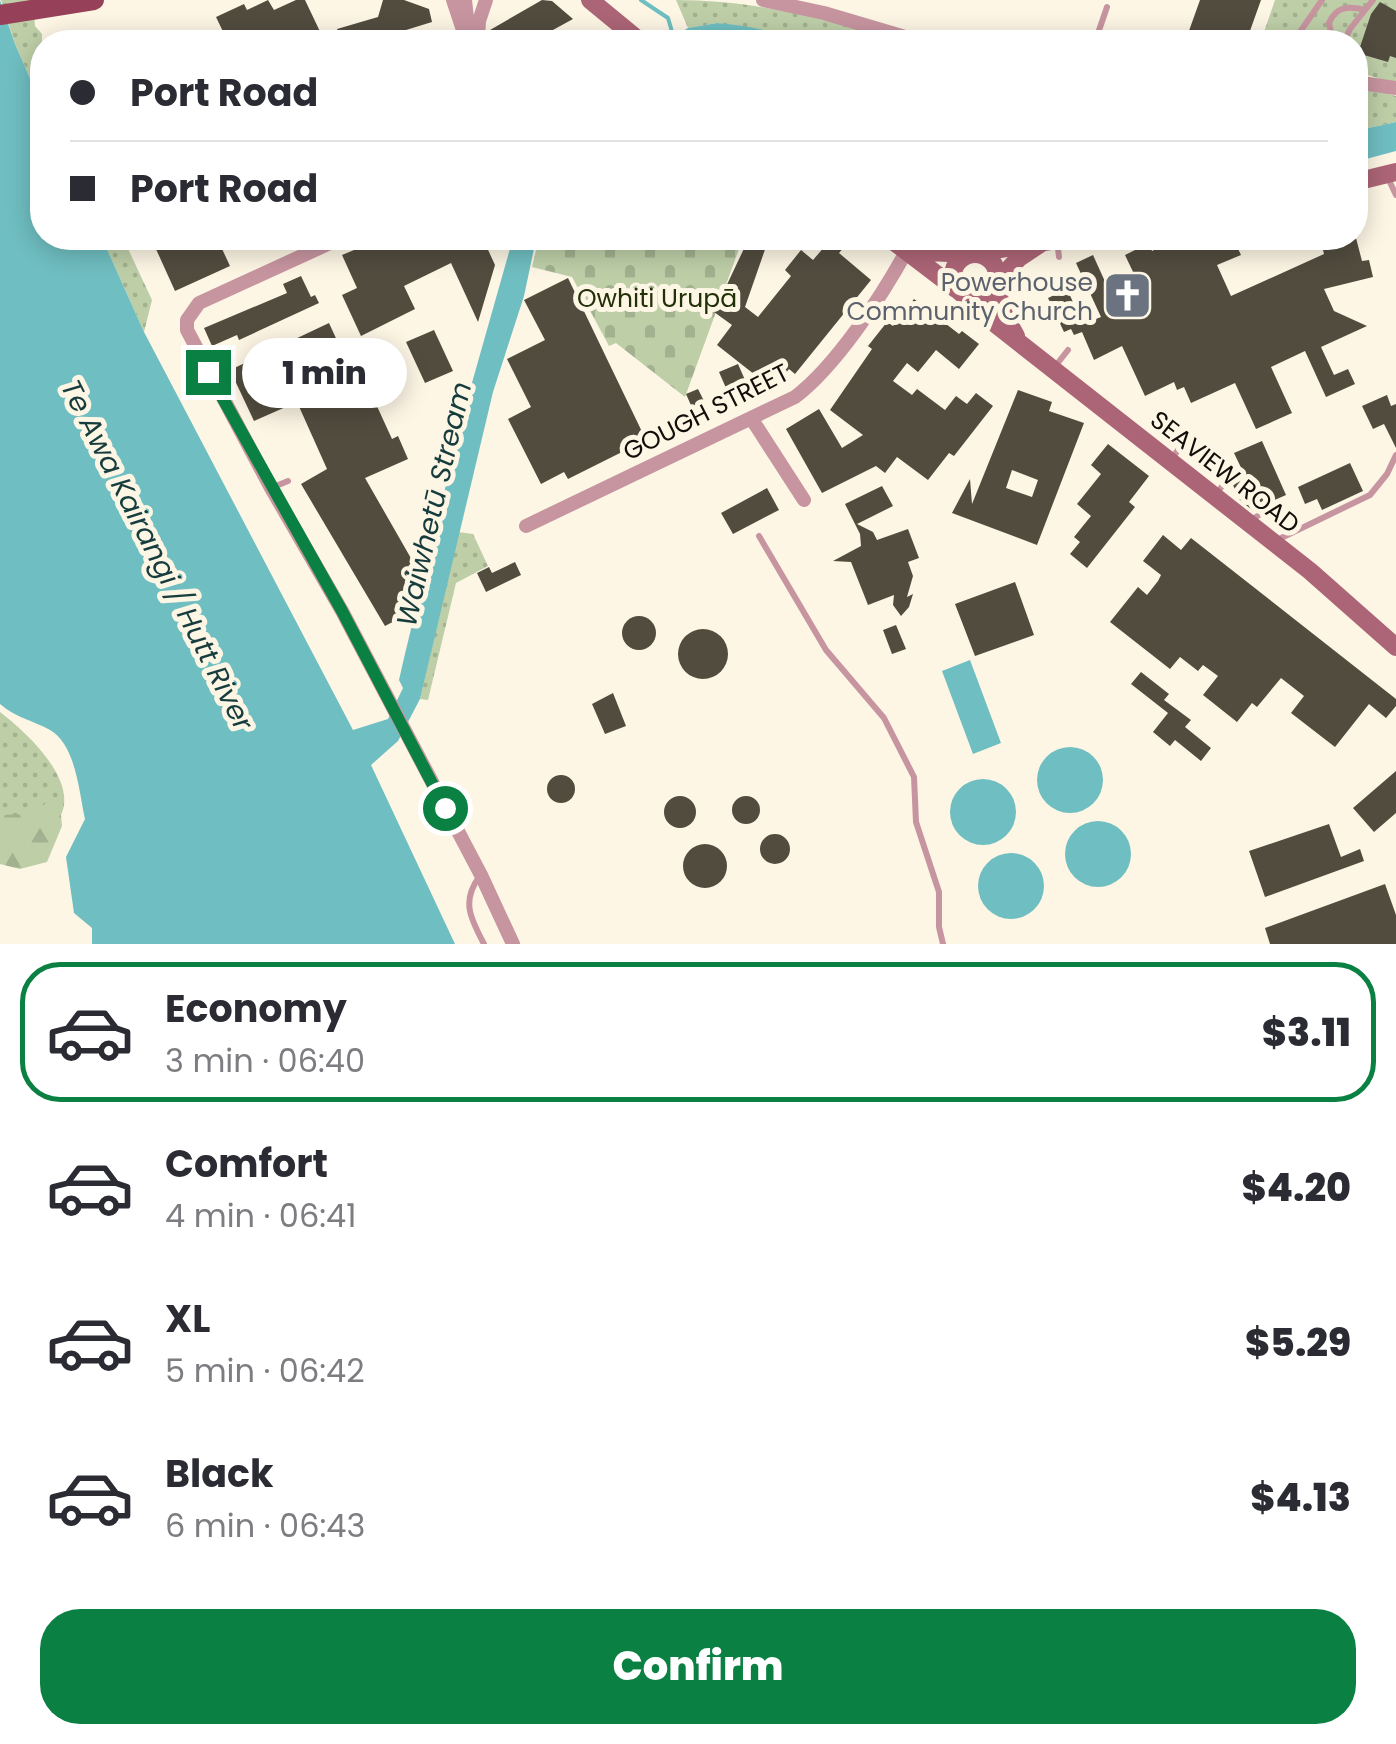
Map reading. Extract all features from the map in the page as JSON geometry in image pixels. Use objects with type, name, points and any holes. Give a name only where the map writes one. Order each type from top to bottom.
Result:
[{"type":"main road","points":[[0,14],[94,0]]},
{"type":"main road","points":[[590,0],[626,30]]},
{"type":"main road","points":[[907,251],[973,254],[1009,250]]},
{"type":"main road","points":[[996,282],[994,264],[973,254],[959,260],[952,271],[962,293],[984,296],[1020,258],[1041,250]]},
{"type":"main road","name":"SEAVIEW ROAD","points":[[907,251],[1215,495],[1396,647]]},
{"type":"main road","name":"SEAVIEW ROAD","points":[[996,282],[1002,310],[1018,341]]},
{"type":"street","points":[[454,0],[467,30]]},
{"type":"street","points":[[465,0],[470,30]]},
{"type":"street","points":[[476,30],[486,0]]},
{"type":"street","points":[[763,0],[899,30]]},
{"type":"street","points":[[1368,84],[1396,88]]},
{"type":"street","points":[[315,250],[199,303],[187,320],[187,330],[208,372],[253,440],[271,488],[342,611],[481,875],[513,944]]},
{"type":"street","name":"GOUGH STREET","points":[[526,526],[795,397],[811,384],[892,277],[907,251]]},
{"type":"street","points":[[751,418],[804,500]]},
{"type":"lane","points":[[1301,30],[1322,0]]},
{"type":"lane","points":[[1352,30],[1374,0]]},
{"type":"lane","points":[[1099,30],[1107,7]]},
{"type":"lane","points":[[1330,30],[1336,12],[1344,8],[1366,10]]},
{"type":"lane","points":[[1391,174],[1396,196]]},
{"type":"lane","points":[[1053,369],[1068,350]]},
{"type":"lane","points":[[208,372],[228,363]]},
{"type":"lane","points":[[1170,460],[1188,438]]},
{"type":"lane","points":[[1273,542],[1370,495],[1396,455]]},
{"type":"lane","points":[[1215,495],[1234,471]]},
{"type":"lane","points":[[271,488],[288,481]]},
{"type":"lane","points":[[1248,522],[1266,511]]},
{"type":"lane","points":[[759,536],[826,650],[884,718],[914,776],[916,822],[940,892],[939,927],[943,944]]},
{"type":"lane","points":[[481,875],[467,900],[468,913],[484,944]]},
{"type":"green space","points":[[1,0],[36,0],[35,26],[38,30],[30,30],[30,78]]},
{"type":"green space","points":[[676,0],[764,7],[863,30],[761,30],[717,23],[688,28]]},
{"type":"green space","points":[[1275,0],[1396,0],[1396,84],[1368,75],[1368,30],[1265,30]]},
{"type":"green space","points":[[1368,89],[1396,96],[1396,122],[1368,128]]},
{"type":"green space","points":[[107,250],[129,250],[152,300],[144,332]]},
{"type":"green space","name":"Owhiti Urupā","points":[[536,250],[739,250],[685,397],[616,343],[609,346],[572,277],[532,267]]},
{"type":"green space","points":[[458,532],[473,534],[488,566],[456,583],[428,700],[420,699]]},
{"type":"green space","points":[[0,712],[35,743],[56,772],[64,801],[61,815],[0,820]]},
{"type":"green space","points":[[48,802],[61,815],[62,826],[47,862],[20,869],[0,864],[0,815],[30,814]]},
{"type":"water","name":"Te Awa Kairangi / Hutt River","points":[[0,0],[30,78],[30,250],[107,250],[144,332],[353,730],[388,719],[403,688],[399,680],[462,418],[510,250],[534,250],[524,296],[493,392],[420,699],[398,741],[371,765],[455,944],[92,944],[92,928],[74,913],[66,857],[85,819],[71,758],[66,746],[50,730],[0,704]]},
{"type":"water","points":[[717,23],[763,30],[685,30]]},
{"type":"water","points":[[1396,122],[1396,151],[1368,159],[1368,128]]},
{"type":"water","points":[[970,660],[1001,743],[973,754],[942,671]]},
{"type":"water","points":[[1070,747],[1093,757],[1103,780],[1093,803],[1070,813],[1047,803],[1037,780],[1047,757]]},
{"type":"water","points":[[983,779],[1006,789],[1016,812],[1006,835],[983,845],[960,835],[950,812],[960,789]]},
{"type":"water","points":[[1098,821],[1121,831],[1131,854],[1121,877],[1098,887],[1075,877],[1065,854],[1075,831]]},
{"type":"water","points":[[1011,853],[1034,863],[1044,886],[1034,909],[1011,919],[988,909],[978,886],[988,863]]},
{"type":"building","points":[[268,0],[274,10],[305,0],[319,30],[222,30],[216,17],[244,4],[247,10]]},
{"type":"building","points":[[383,0],[404,0],[429,9],[432,22],[406,30],[337,29],[378,17]]},
{"type":"building","points":[[542,0],[552,1],[573,19],[553,30],[490,30]]},
{"type":"building","points":[[1200,0],[1261,0],[1250,30],[1189,30]]},
{"type":"building","points":[[1380,2],[1396,11],[1396,58],[1390,56],[1388,62],[1368,56],[1366,30]]},
{"type":"building","points":[[156,250],[223,250],[230,266],[175,291]]},
{"type":"building","points":[[354,250],[488,250],[495,265],[478,322],[451,263],[404,286],[415,309],[361,336],[342,295],[357,288],[342,255]]},
{"type":"building","points":[[743,250],[765,250],[745,307],[758,317],[791,276],[785,270],[801,250],[813,260],[822,250],[842,250],[839,253],[871,280],[795,374],[789,369],[773,389],[717,345],[732,325],[714,312]]},
{"type":"building","points":[[1135,250],[1239,250],[1241,255],[1217,265],[1231,296],[1324,254],[1323,250],[1359,250],[1362,261],[1369,260],[1373,277],[1324,289],[1334,311],[1367,326],[1321,347],[1334,375],[1348,369],[1355,384],[1326,397],[1305,351],[1271,367],[1292,413],[1256,429],[1235,383],[1191,403],[1184,387],[1177,390],[1174,382],[1145,396],[1122,346],[1094,360],[1082,332],[1064,332],[1048,298],[1067,289],[1083,324],[1101,317],[1076,263],[1093,255],[1107,286],[1134,274],[1125,255]]},
{"type":"building","points":[[301,276],[311,297],[315,295],[319,303],[239,340],[237,335],[212,346],[204,328],[287,293],[283,284]]},
{"type":"building","points":[[568,278],[646,440],[568,479],[564,472],[541,484],[508,419],[531,407],[507,359],[545,340],[524,300]]},
{"type":"building","points":[[914,299],[959,334],[962,331],[979,344],[959,369],[936,350],[918,372],[907,363],[893,381],[912,395],[917,389],[945,410],[956,396],[967,404],[976,393],[993,406],[954,456],[949,453],[928,480],[897,457],[885,473],[876,466],[822,493],[786,429],[819,409],[842,448],[863,435],[830,410],[872,349],[868,346],[887,322],[893,326]]},
{"type":"building","points":[[329,323],[346,360],[354,356],[392,439],[398,436],[408,459],[365,478],[416,567],[404,616],[385,626],[301,484],[327,469],[297,402],[254,421],[230,370]]},
{"type":"building","points":[[434,330],[453,371],[425,383],[406,342]]},
{"type":"building","points":[[738,364],[752,396],[733,404],[719,372]]},
{"type":"building","points":[[698,389],[711,415],[698,421],[686,394]]},
{"type":"building","points":[[1018,390],[1052,402],[1049,411],[1084,423],[1037,545],[952,513],[970,479],[972,504]],"holes":[[[1012,470],[1038,480],[1032,497],[1006,488]]]},
{"type":"building","points":[[1387,395],[1391,406],[1396,404],[1396,448],[1384,424],[1373,429],[1362,406]]},
{"type":"building","points":[[1262,441],[1286,495],[1252,510],[1240,500],[1233,485],[1246,478],[1234,453]]},
{"type":"building","points":[[1108,444],[1149,476],[1129,502],[1135,507],[1087,568],[1070,554],[1080,542],[1074,537],[1091,516],[1077,504],[1101,474],[1091,465]]},
{"type":"building","points":[[1350,463],[1363,491],[1322,510],[1317,499],[1305,504],[1298,487]]},
{"type":"building","points":[[882,486],[893,506],[857,524],[873,532],[877,540],[908,529],[919,558],[908,562],[913,576],[907,597],[913,594],[901,616],[893,605],[894,595],[868,605],[851,562],[833,561],[861,546],[860,534],[845,504]]},
{"type":"building","points":[[767,488],[779,510],[733,534],[721,513]]},
{"type":"building","points":[[1163,535],[1181,550],[1191,538],[1396,699],[1396,706],[1386,718],[1369,704],[1335,747],[1291,713],[1304,696],[1281,678],[1257,707],[1252,703],[1237,722],[1203,695],[1218,676],[1203,665],[1198,671],[1180,657],[1170,669],[1110,622],[1138,587],[1147,595],[1158,581],[1161,575],[1143,561]]},
{"type":"building","points":[[515,562],[521,575],[486,592],[477,573],[489,567],[492,573]]},
{"type":"building","points":[[1015,582],[1034,635],[975,656],[955,604]]},
{"type":"building","points":[[639,616],[651,621],[656,633],[651,645],[639,650],[627,645],[622,633],[627,621]]},
{"type":"building","points":[[896,625],[906,649],[892,654],[883,630]]},
{"type":"building","points":[[703,629],[720,637],[728,654],[720,671],[703,679],[686,671],[678,654],[686,637]]},
{"type":"building","points":[[1141,672],[1169,694],[1164,700],[1191,720],[1185,727],[1211,748],[1201,761],[1175,740],[1170,746],[1153,732],[1168,713],[1131,684]]},
{"type":"building","points":[[613,693],[626,726],[605,734],[592,704]]},
{"type":"building","points":[[1396,771],[1396,813],[1374,832],[1353,808]]},
{"type":"building","points":[[561,775],[571,779],[575,789],[571,799],[561,803],[551,799],[547,789],[551,779]]},
{"type":"building","points":[[680,796],[691,801],[696,812],[691,823],[680,828],[669,823],[664,812],[669,801]]},
{"type":"building","points":[[746,796],[756,800],[760,810],[756,820],[746,824],[736,820],[732,810],[736,800]]},
{"type":"building","points":[[1329,824],[1341,857],[1360,849],[1364,861],[1265,897],[1249,851]]},
{"type":"building","points":[[775,834],[789,843],[790,849],[781,863],[775,864],[761,855],[760,849],[769,835]]},
{"type":"building","points":[[705,844],[721,850],[727,866],[721,882],[705,888],[689,882],[683,866],[689,850]]},
{"type":"building","points":[[1385,884],[1396,915],[1396,944],[1270,944],[1265,928]]},
{"type":"waterway","points":[[641,0],[668,18],[672,30]]},
{"type":"place","name":"Powerhouse Community Church","points":[[1128,296]]},
{"type":"route","points":[[208,372],[342,611],[445,808]]},
{"type":"water label","name":"Waiwhetū Stream","points":[[434,504]]}]
